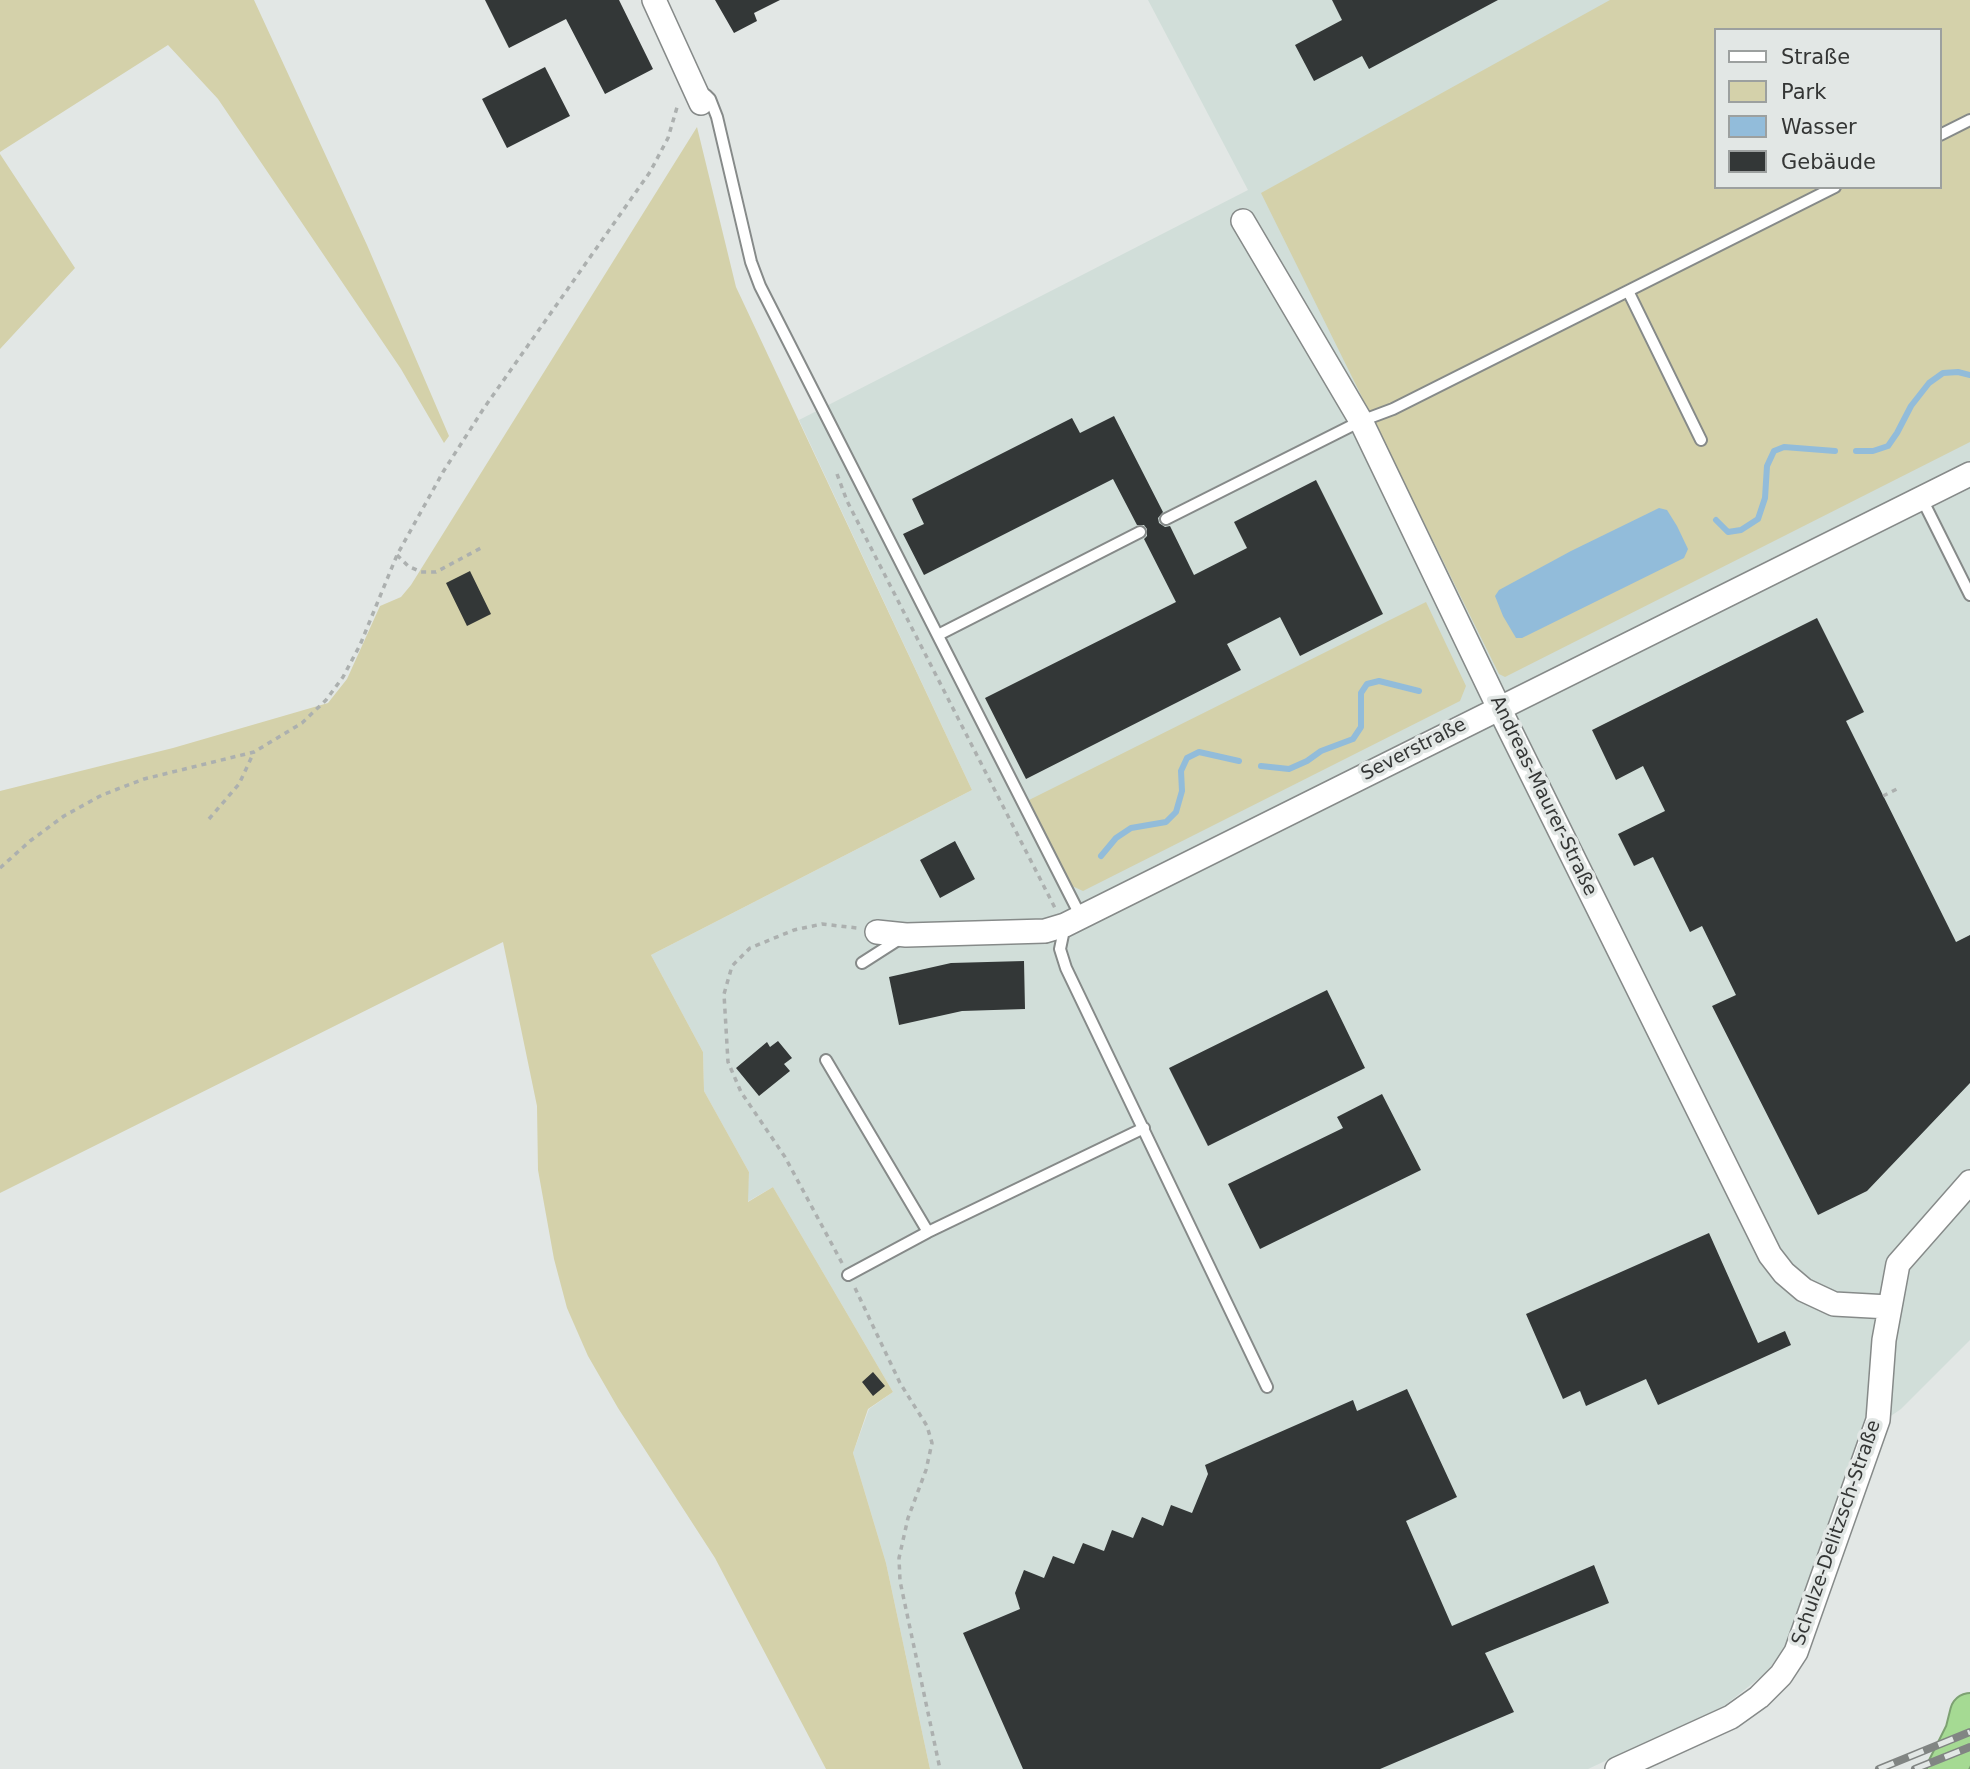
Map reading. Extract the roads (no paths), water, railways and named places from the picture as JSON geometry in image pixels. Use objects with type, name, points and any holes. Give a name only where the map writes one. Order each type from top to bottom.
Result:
[{"type":"highway","points":[[1947,1769],[1965,1733],[1970,1713]]},
{"type":"street","points":[[654,0],[692,84]]},
{"type":"street","name":"Andreas-Maurer-Straße","points":[[1243,221],[1361,421],[1499,708],[1770,1255],[1784,1273],[1804,1290],[1834,1304],[1889,1307]]},
{"type":"street","name":"Severstraße","points":[[877,932],[906,935],[1045,931],[1073,921],[1970,474]]},
{"type":"street","name":"Schulze-Delitzsch-Straße","points":[[1617,1769],[1731,1717],[1759,1697],[1774,1682],[1796,1652],[1878,1420],[1889,1307],[1898,1264],[1970,1182]]},
{"type":"lane","points":[[692,84],[710,99],[717,117],[751,262],[760,286],[937,635],[1073,921],[1060,949],[1066,968],[1267,1387]]},
{"type":"lane","points":[[1942,134],[1970,120]]},
{"type":"lane","points":[[1166,519],[1361,421],[1393,409],[1831,189]]},
{"type":"lane","points":[[1628,291],[1701,440]]},
{"type":"lane","points":[[1922,499],[1970,595]]},
{"type":"lane","points":[[937,635],[1140,532]]},
{"type":"lane","points":[[863,963],[906,935]]},
{"type":"lane","points":[[826,1060],[928,1232]]},
{"type":"lane","points":[[848,1275],[928,1232],[1144,1128]]},
{"type":"water","points":[[1659,508],[1667,510],[1677,526],[1688,549],[1684,558],[1522,638],[1516,638],[1495,596],[1499,590]]},
{"type":"waterway","points":[[1856,451],[1873,451],[1888,446],[1911,406],[1929,383],[1943,373],[1958,372],[1970,375]]},
{"type":"waterway","points":[[1716,520],[1728,532],[1741,530],[1758,519],[1765,498],[1767,466],[1774,451],[1784,447],[1835,451]]},
{"type":"waterway","points":[[1261,766],[1289,769],[1321,751],[1353,739],[1361,727],[1361,693],[1367,684],[1379,681],[1419,691]]},
{"type":"waterway","points":[[1101,856],[1116,838],[1131,828],[1166,822],[1176,812],[1182,791],[1181,771],[1187,758],[1199,752],[1239,761]]},
{"type":"railway","points":[[1879,1769],[1970,1732]]},
{"type":"railway","points":[[1915,1769],[1970,1747]]}]
